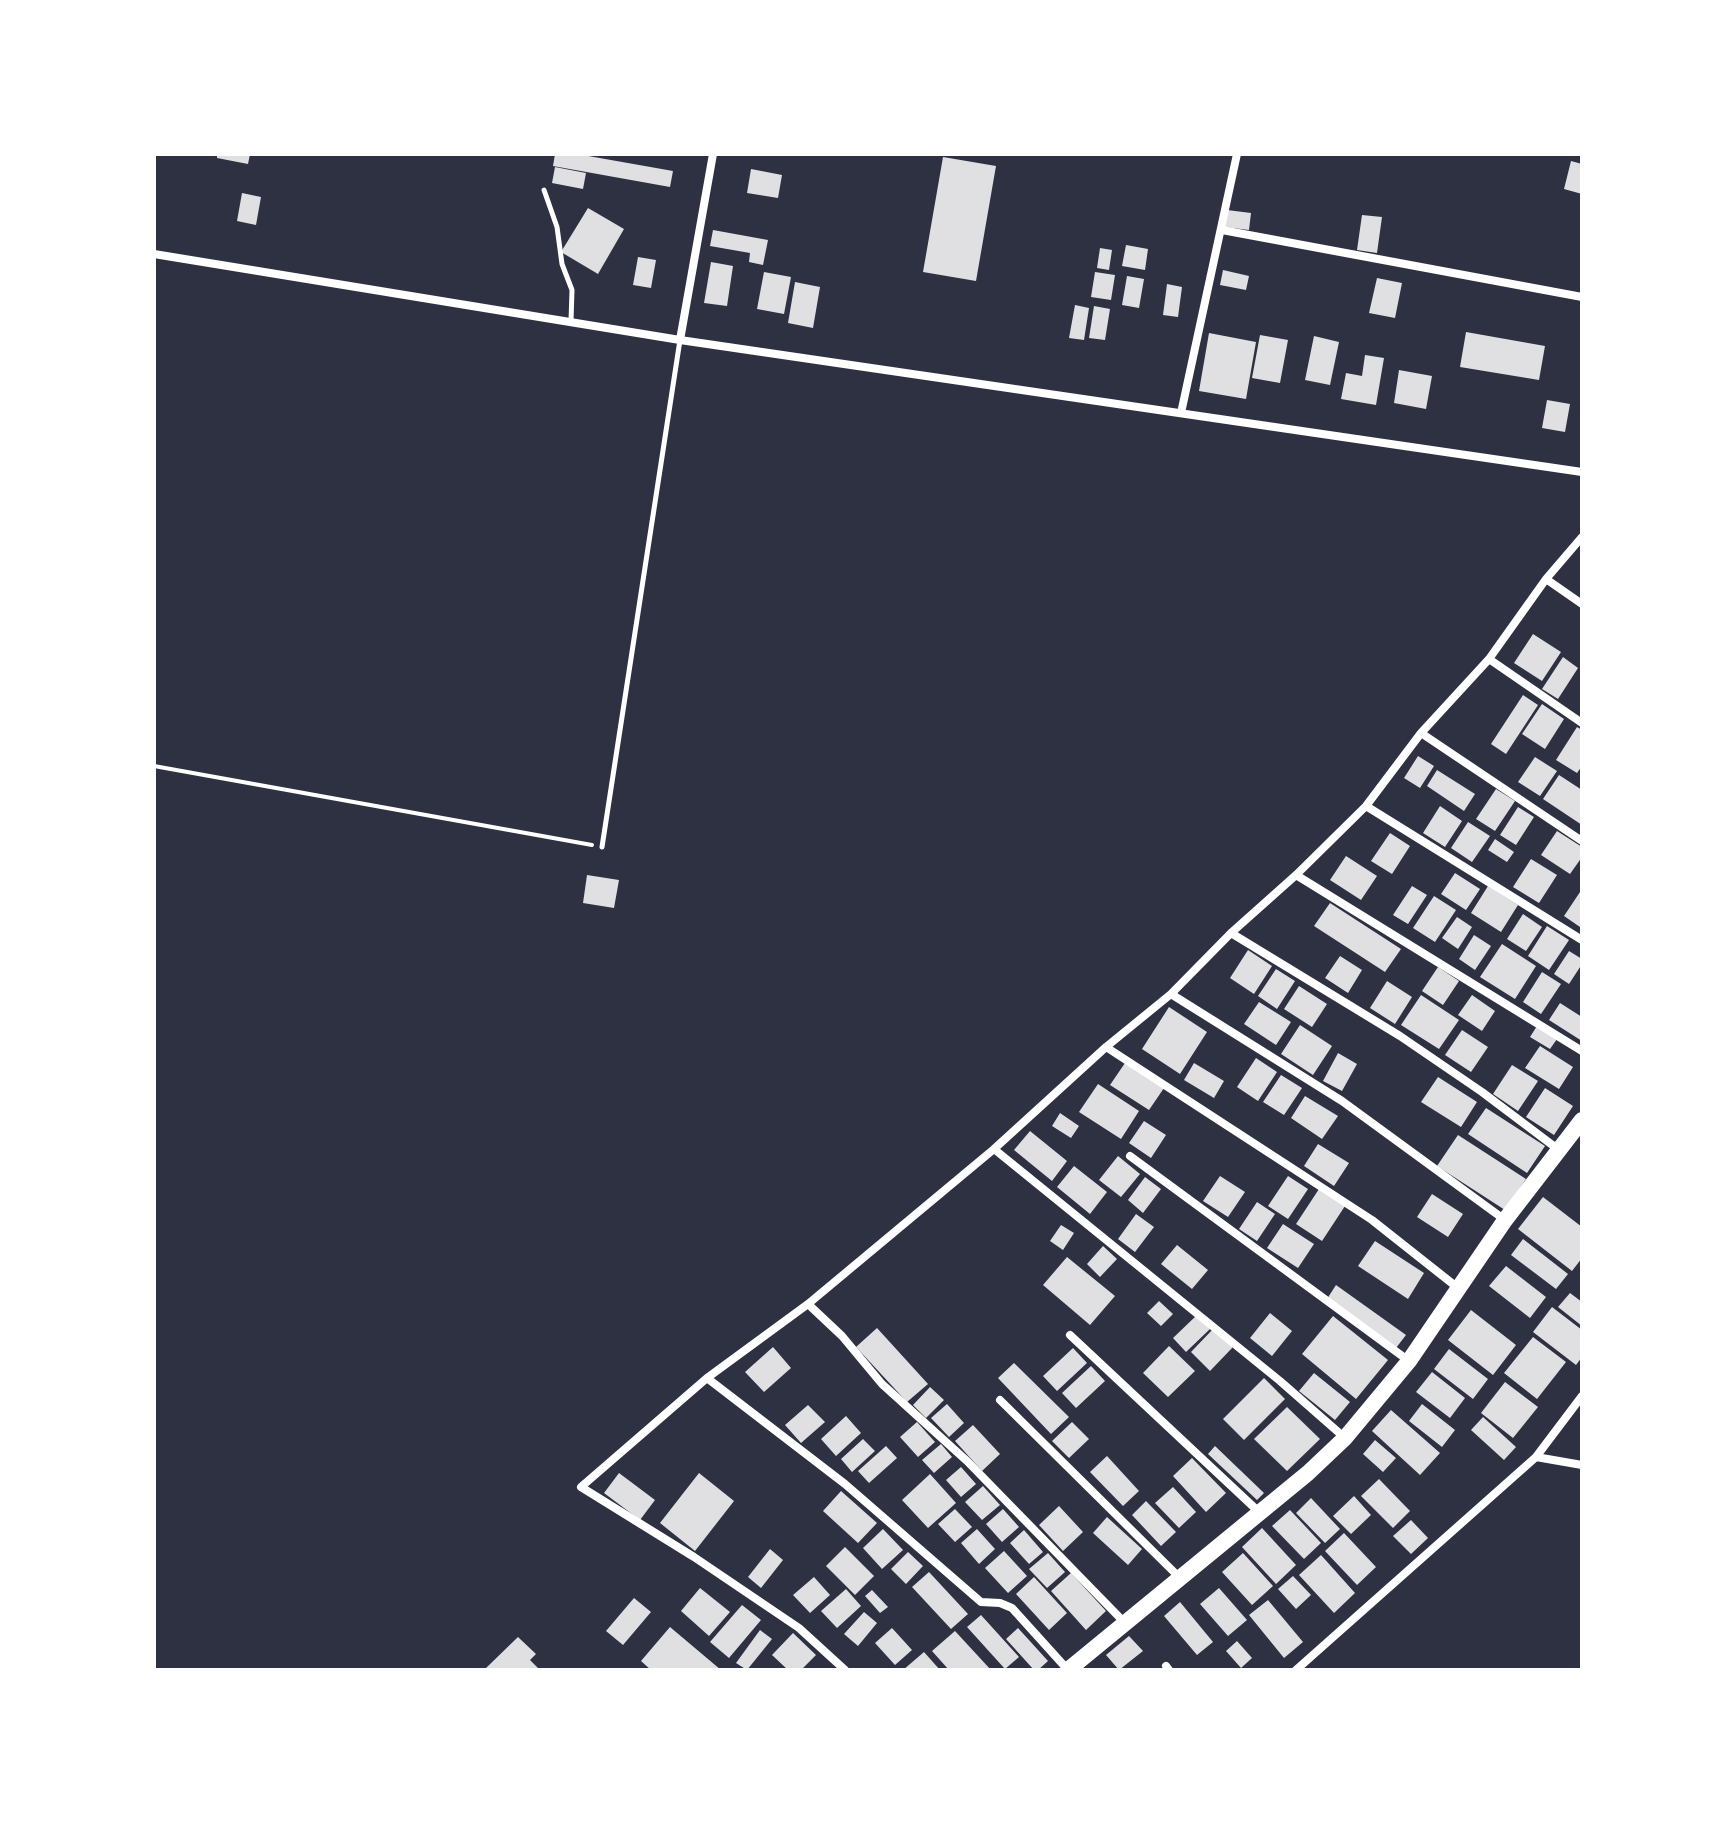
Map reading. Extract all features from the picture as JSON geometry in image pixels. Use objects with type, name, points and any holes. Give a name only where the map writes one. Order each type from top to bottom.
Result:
[{"type":"main road","points":[[1068,1670],[1308,1473],[1345,1438],[1409,1361],[1505,1220],[1582,1120]]},
{"type":"street","points":[[680,340],[713,154]]},
{"type":"street","points":[[1181,413],[1237,154]]},
{"type":"street","points":[[1222,230],[1582,297]]},
{"type":"street","points":[[154,254],[680,340],[1582,472]]},
{"type":"street","points":[[845,1670],[799,1628],[694,1557],[581,1487],[707,1378],[808,1304],[994,1149],[1106,1047],[1171,994],[1366,806],[1421,733],[1489,659],[1546,579],[1582,537]]},
{"type":"street","points":[[1546,579],[1582,604]]},
{"type":"street","points":[[1489,659],[1582,723]]},
{"type":"street","points":[[1421,733],[1582,841]]},
{"type":"street","points":[[1366,806],[1582,940]]},
{"type":"street","points":[[1296,875],[1582,1051]]},
{"type":"street","points":[[1231,933],[1400,1036],[1560,1150]]},
{"type":"street","points":[[1171,994],[1342,1101],[1505,1220]]},
{"type":"street","points":[[1106,1047],[1372,1220],[1458,1288]]},
{"type":"street","points":[[994,1149],[1280,1381],[1345,1438]]},
{"type":"street","points":[[1130,1156],[1409,1361]]},
{"type":"street","points":[[808,1304],[842,1336],[882,1384],[967,1461],[1125,1623]]},
{"type":"street","points":[[1070,1335],[1259,1512]]},
{"type":"street","points":[[707,1378],[845,1484],[981,1602],[1000,1603],[1012,1608],[1068,1670]]},
{"type":"street","points":[[1296,1670],[1536,1457],[1582,1396]]},
{"type":"street","points":[[1000,1400],[1179,1577]]},
{"type":"street","points":[[1536,1457],[1582,1465]]},
{"type":"lane","points":[[544,190],[557,227],[562,264],[572,290],[571,322]]},
{"type":"lane","points":[[602,847],[680,340]]},
{"type":"path","points":[[154,766],[602,847]]},
{"type":"building","points":[[217,154],[250,154],[248,164],[217,158]]},
{"type":"building","points":[[555,154],[577,154],[673,171],[670,187],[553,166]]},
{"type":"building","points":[[943,157],[996,166],[976,281],[923,272]]},
{"type":"building","points":[[1571,161],[1582,164],[1582,194],[1564,189]]},
{"type":"building","points":[[555,167],[586,173],[583,189],[552,183]]},
{"type":"building","points":[[751,169],[782,175],[778,198],[747,193]]},
{"type":"building","points":[[242,193],[261,197],[256,225],[237,221]]},
{"type":"building","points":[[588,208],[624,229],[598,274],[561,252]]},
{"type":"building","points":[[1227,210],[1251,213],[1249,230],[1224,227]]},
{"type":"building","points":[[1362,215],[1382,217],[1377,253],[1357,250]]},
{"type":"building","points":[[713,230],[768,240],[763,265],[749,262],[750,253],[710,246]]},
{"type":"building","points":[[1126,245],[1148,249],[1145,270],[1122,266]]},
{"type":"building","points":[[1100,248],[1112,250],[1109,270],[1097,268]]},
{"type":"building","points":[[638,257],[656,260],[651,288],[633,285]]},
{"type":"building","points":[[711,262],[733,266],[727,306],[704,303]]},
{"type":"building","points":[[1223,270],[1249,276],[1246,290],[1220,285]]},
{"type":"building","points":[[764,272],[791,277],[784,314],[757,309]]},
{"type":"building","points":[[1095,272],[1115,275],[1111,300],[1091,297]]},
{"type":"building","points":[[1127,276],[1144,279],[1139,308],[1122,305]]},
{"type":"building","points":[[1377,278],[1402,283],[1395,318],[1369,313]]},
{"type":"building","points":[[795,282],[820,287],[813,328],[788,323]]},
{"type":"building","points":[[1167,284],[1182,287],[1178,317],[1163,315]]},
{"type":"building","points":[[1075,305],[1089,308],[1084,340],[1069,338]]},
{"type":"building","points":[[1094,306],[1110,309],[1105,340],[1089,338]]},
{"type":"building","points":[[1466,332],[1545,346],[1539,380],[1460,367]]},
{"type":"building","points":[[1209,333],[1256,342],[1246,399],[1199,391]]},
{"type":"building","points":[[1260,335],[1288,340],[1280,383],[1252,378]]},
{"type":"building","points":[[1314,336],[1339,342],[1330,385],[1305,380]]},
{"type":"building","points":[[1365,355],[1384,358],[1376,405],[1341,399],[1346,373],[1362,376]]},
{"type":"building","points":[[1399,370],[1432,376],[1426,409],[1394,403]]},
{"type":"building","points":[[1547,400],[1570,404],[1565,432],[1542,428]]},
{"type":"building","points":[[1533,634],[1561,652],[1542,681],[1514,663]]},
{"type":"building","points":[[1563,657],[1578,668],[1558,699],[1542,689]]},
{"type":"building","points":[[1523,695],[1538,705],[1506,754],[1491,744]]},
{"type":"building","points":[[1542,704],[1564,719],[1545,749],[1522,734]]},
{"type":"building","points":[[1577,727],[1582,730],[1582,766],[1577,773],[1556,760]]},
{"type":"building","points":[[1418,756],[1434,766],[1420,788],[1404,778]]},
{"type":"building","points":[[1535,757],[1557,771],[1540,796],[1518,782]]},
{"type":"building","points":[[1437,770],[1475,794],[1464,811],[1427,786]]},
{"type":"building","points":[[1559,775],[1582,790],[1582,825],[1543,799]]},
{"type":"building","points":[[1496,789],[1515,801],[1495,831],[1476,819]]},
{"type":"building","points":[[1440,806],[1462,821],[1445,847],[1423,833]]},
{"type":"building","points":[[1518,807],[1534,817],[1516,845],[1500,835]]},
{"type":"building","points":[[1468,822],[1490,836],[1472,862],[1451,848]]},
{"type":"building","points":[[1557,831],[1582,847],[1582,857],[1570,874],[1541,855]]},
{"type":"building","points":[[1390,833],[1410,846],[1392,874],[1371,861]]},
{"type":"building","points":[[1495,839],[1514,852],[1507,862],[1488,850]]},
{"type":"building","points":[[1346,856],[1377,876],[1361,900],[1330,880]]},
{"type":"building","points":[[1531,859],[1557,875],[1539,903],[1513,887]]},
{"type":"building","points":[[1455,873],[1480,889],[1466,910],[1441,894]]},
{"type":"building","points":[[587,875],[619,880],[614,908],[583,903]]},
{"type":"building","points":[[1412,886],[1427,895],[1408,924],[1393,915]]},
{"type":"building","points":[[1488,886],[1518,905],[1501,932],[1471,913]]},
{"type":"building","points":[[1582,893],[1580,927],[1564,916]]},
{"type":"building","points":[[1434,896],[1456,910],[1435,942],[1413,928]]},
{"type":"building","points":[[1330,903],[1401,949],[1385,972],[1314,926]]},
{"type":"building","points":[[1523,914],[1542,927],[1526,951],[1507,939]]},
{"type":"building","points":[[1457,917],[1472,927],[1458,949],[1442,938]]},
{"type":"building","points":[[1547,926],[1569,940],[1549,970],[1528,956]]},
{"type":"building","points":[[1474,935],[1491,946],[1475,970],[1459,959]]},
{"type":"building","points":[[1502,944],[1536,966],[1515,999],[1480,977]]},
{"type":"building","points":[[1248,950],[1272,966],[1254,994],[1230,978]]},
{"type":"building","points":[[1569,951],[1582,959],[1582,964],[1569,984],[1554,974]]},
{"type":"building","points":[[1340,956],[1362,970],[1348,993],[1325,978]]},
{"type":"building","points":[[1438,967],[1459,981],[1443,1005],[1422,991]]},
{"type":"building","points":[[1276,969],[1295,981],[1277,1009],[1258,996]]},
{"type":"building","points":[[1542,972],[1561,984],[1541,1014],[1523,1002]]},
{"type":"building","points":[[1387,981],[1412,997],[1395,1024],[1370,1008]]},
{"type":"building","points":[[1299,986],[1327,1004],[1312,1027],[1284,1009]]},
{"type":"building","points":[[1421,995],[1459,1020],[1439,1049],[1401,1025]]},
{"type":"building","points":[[1472,995],[1495,1011],[1482,1031],[1458,1015]]},
{"type":"building","points":[[1259,1002],[1291,1022],[1276,1045],[1244,1024]]},
{"type":"building","points":[[1560,1003],[1582,1017],[1582,1041],[1549,1020]]},
{"type":"building","points":[[1169,1007],[1207,1032],[1180,1074],[1142,1049]]},
{"type":"building","points":[[1300,1025],[1332,1046],[1313,1075],[1281,1054]]},
{"type":"building","points":[[1537,1026],[1557,1039],[1550,1049],[1530,1037]]},
{"type":"building","points":[[1462,1030],[1488,1047],[1471,1072],[1445,1055]]},
{"type":"building","points":[[1540,1046],[1573,1067],[1559,1089],[1525,1068]]},
{"type":"building","points":[[1338,1053],[1357,1064],[1342,1091],[1323,1081]]},
{"type":"building","points":[[1256,1058],[1277,1072],[1258,1101],[1237,1087]]},
{"type":"building","points":[[1125,1063],[1164,1088],[1149,1110],[1110,1085]]},
{"type":"building","points":[[1194,1063],[1224,1081],[1214,1098],[1184,1080]]},
{"type":"building","points":[[1512,1065],[1538,1081],[1518,1111],[1493,1094]]},
{"type":"building","points":[[1281,1075],[1302,1088],[1284,1115],[1263,1102]]},
{"type":"building","points":[[1438,1077],[1477,1102],[1461,1127],[1421,1102]]},
{"type":"building","points":[[1098,1084],[1139,1111],[1121,1139],[1079,1112]]},
{"type":"building","points":[[1545,1088],[1573,1106],[1554,1135],[1526,1117]]},
{"type":"building","points":[[1305,1096],[1338,1116],[1322,1139],[1291,1118]]},
{"type":"building","points":[[1486,1108],[1545,1146],[1527,1173],[1468,1134]]},
{"type":"building","points":[[1060,1113],[1079,1126],[1071,1138],[1052,1126]]},
{"type":"building","points":[[1144,1121],[1166,1135],[1151,1158],[1129,1143]]},
{"type":"building","points":[[1030,1131],[1067,1161],[1052,1181],[1014,1150]]},
{"type":"building","points":[[1458,1135],[1526,1179],[1505,1210],[1437,1166]]},
{"type":"building","points":[[1318,1144],[1349,1163],[1334,1186],[1304,1166]]},
{"type":"building","points":[[1118,1156],[1140,1174],[1121,1197],[1099,1180]]},
{"type":"building","points":[[1074,1166],[1107,1192],[1090,1214],[1057,1187]]},
{"type":"building","points":[[1220,1176],[1245,1192],[1228,1217],[1203,1201]]},
{"type":"building","points":[[1288,1176],[1308,1189],[1288,1219],[1268,1206]]},
{"type":"building","points":[[1145,1177],[1161,1189],[1143,1213],[1128,1200]]},
{"type":"building","points":[[1319,1189],[1345,1206],[1322,1241],[1296,1224]]},
{"type":"building","points":[[1432,1194],[1463,1214],[1448,1237],[1417,1217]]},
{"type":"building","points":[[1543,1197],[1582,1227],[1582,1258],[1572,1271],[1518,1229]]},
{"type":"building","points":[[1257,1202],[1275,1214],[1257,1241],[1239,1229]]},
{"type":"building","points":[[1136,1214],[1154,1227],[1135,1252],[1118,1239]]},
{"type":"building","points":[[1283,1224],[1314,1244],[1298,1268],[1267,1248]]},
{"type":"building","points":[[1061,1225],[1074,1233],[1063,1250],[1050,1241]]},
{"type":"building","points":[[1523,1239],[1568,1274],[1556,1289],[1511,1255]]},
{"type":"building","points":[[1375,1241],[1424,1273],[1408,1299],[1358,1266]]},
{"type":"building","points":[[1177,1245],[1208,1270],[1192,1289],[1161,1264]]},
{"type":"building","points":[[1103,1246],[1117,1259],[1100,1277],[1087,1264]]},
{"type":"building","points":[[1067,1257],[1115,1296],[1090,1325],[1043,1285]]},
{"type":"building","points":[[1506,1266],[1546,1297],[1530,1318],[1489,1286]]},
{"type":"building","points":[[1336,1285],[1406,1335],[1396,1348],[1327,1299]]},
{"type":"building","points":[[1570,1293],[1582,1302],[1582,1326],[1558,1307]]},
{"type":"building","points":[[1159,1301],[1173,1314],[1161,1326],[1147,1313]]},
{"type":"building","points":[[1552,1307],[1582,1330],[1582,1357],[1576,1365],[1533,1332]]},
{"type":"building","points":[[1471,1310],[1516,1345],[1493,1375],[1448,1340]]},
{"type":"building","points":[[1270,1313],[1292,1331],[1272,1356],[1250,1338]]},
{"type":"building","points":[[1197,1315],[1210,1329],[1186,1352],[1173,1338]]},
{"type":"building","points":[[1333,1316],[1388,1360],[1356,1399],[1302,1354]]},
{"type":"building","points":[[877,1328],[928,1384],[907,1402],[856,1347]]},
{"type":"building","points":[[1214,1328],[1233,1347],[1210,1371],[1191,1352]]},
{"type":"building","points":[[1533,1337],[1566,1362],[1537,1399],[1504,1373]]},
{"type":"building","points":[[1169,1346],[1195,1371],[1168,1397],[1143,1373]]},
{"type":"building","points":[[773,1347],[791,1368],[764,1392],[745,1372]]},
{"type":"building","points":[[1073,1348],[1087,1363],[1057,1391],[1043,1376]]},
{"type":"building","points":[[1449,1349],[1488,1379],[1473,1399],[1434,1369]]},
{"type":"building","points":[[1014,1363],[1069,1417],[1051,1434],[998,1378]]},
{"type":"building","points":[[1091,1366],[1105,1381],[1076,1408],[1062,1393]]},
{"type":"building","points":[[1432,1372],[1465,1398],[1450,1418],[1416,1392]]},
{"type":"building","points":[[1314,1373],[1350,1402],[1335,1420],[1299,1391]]},
{"type":"building","points":[[1264,1378],[1285,1399],[1244,1440],[1223,1419]]},
{"type":"building","points":[[1505,1382],[1538,1407],[1513,1438],[1481,1413]]},
{"type":"building","points":[[930,1387],[944,1400],[926,1418],[913,1405]]},
{"type":"building","points":[[947,1404],[964,1423],[949,1437],[931,1418]]},
{"type":"building","points":[[1422,1404],[1455,1430],[1442,1447],[1409,1421]]},
{"type":"building","points":[[808,1405],[825,1422],[801,1443],[785,1425]]},
{"type":"building","points":[[1287,1407],[1320,1439],[1287,1471],[1254,1439]]},
{"type":"building","points":[[1391,1410],[1440,1453],[1420,1475],[1372,1431]]},
{"type":"building","points":[[846,1416],[861,1433],[836,1456],[821,1439]]},
{"type":"building","points":[[1483,1417],[1516,1447],[1504,1460],[1471,1430]]},
{"type":"building","points":[[917,1422],[935,1442],[918,1457],[900,1437]]},
{"type":"building","points":[[1072,1422],[1089,1439],[1069,1458],[1052,1441]]},
{"type":"building","points":[[973,1425],[1000,1454],[982,1471],[955,1441]]},
{"type":"building","points":[[863,1439],[875,1451],[852,1472],[841,1459]]},
{"type":"building","points":[[1375,1440],[1396,1458],[1383,1472],[1363,1454]]},
{"type":"building","points":[[941,1444],[952,1457],[934,1473],[922,1460]]},
{"type":"building","points":[[886,1446],[897,1458],[869,1483],[858,1471]]},
{"type":"building","points":[[1215,1446],[1264,1493],[1257,1500],[1208,1454]]},
{"type":"building","points":[[1107,1456],[1139,1491],[1123,1506],[1090,1472]]},
{"type":"building","points":[[1192,1458],[1226,1493],[1206,1512],[1173,1476]]},
{"type":"building","points":[[961,1467],[976,1484],[961,1497],[946,1480]]},
{"type":"building","points":[[619,1473],[655,1500],[640,1520],[604,1493]]},
{"type":"building","points":[[699,1473],[734,1501],[695,1551],[660,1523]]},
{"type":"building","points":[[930,1474],[956,1503],[928,1528],[902,1500]]},
{"type":"building","points":[[1379,1479],[1410,1511],[1393,1528],[1361,1496]]},
{"type":"building","points":[[983,1486],[1000,1505],[982,1520],[965,1502]]},
{"type":"building","points":[[1173,1487],[1196,1512],[1179,1528],[1155,1503]]},
{"type":"building","points":[[841,1491],[877,1523],[858,1543],[823,1511]]},
{"type":"building","points":[[1354,1496],[1371,1515],[1351,1534],[1333,1516]]},
{"type":"building","points":[[1311,1498],[1340,1529],[1325,1543],[1296,1513]]},
{"type":"building","points":[[1146,1501],[1176,1532],[1161,1546],[1132,1515]]},
{"type":"building","points":[[1059,1506],[1083,1532],[1063,1551],[1039,1525]]},
{"type":"building","points":[[955,1509],[972,1527],[955,1542],[938,1524]]},
{"type":"building","points":[[1003,1509],[1019,1527],[1002,1542],[986,1524]]},
{"type":"building","points":[[1290,1510],[1321,1543],[1304,1559],[1272,1526]]},
{"type":"building","points":[[1107,1517],[1142,1549],[1128,1565],[1093,1533]]},
{"type":"building","points":[[1411,1520],[1428,1538],[1411,1554],[1393,1536]]},
{"type":"building","points":[[1262,1528],[1296,1565],[1276,1584],[1242,1547]]},
{"type":"building","points":[[883,1529],[903,1550],[882,1569],[863,1548]]},
{"type":"building","points":[[977,1529],[995,1549],[979,1564],[961,1543]]},
{"type":"building","points":[[1024,1530],[1043,1552],[1029,1564],[1010,1543]]},
{"type":"building","points":[[1344,1533],[1376,1567],[1357,1585],[1325,1551]]},
{"type":"building","points":[[845,1547],[874,1576],[855,1595],[826,1566]]},
{"type":"building","points":[[770,1549],[783,1560],[761,1588],[748,1577]]},
{"type":"building","points":[[1004,1551],[1027,1576],[1008,1593],[985,1568]]},
{"type":"building","points":[[908,1552],[923,1566],[906,1584],[891,1569]]},
{"type":"building","points":[[1048,1553],[1065,1572],[1047,1588],[1029,1569]]},
{"type":"building","points":[[1243,1553],[1273,1586],[1252,1605],[1222,1572]]},
{"type":"building","points":[[1321,1555],[1355,1593],[1334,1613],[1299,1575]]},
{"type":"building","points":[[929,1572],[968,1614],[951,1629],[912,1587]]},
{"type":"building","points":[[1071,1573],[1106,1611],[1086,1630],[1051,1591]]},
{"type":"building","points":[[1293,1576],[1311,1595],[1296,1609],[1278,1589]]},
{"type":"building","points":[[814,1577],[830,1595],[810,1613],[793,1595]]},
{"type":"building","points":[[1034,1577],[1067,1613],[1049,1630],[1016,1594]]},
{"type":"building","points":[[700,1588],[730,1612],[709,1636],[681,1611]]},
{"type":"building","points":[[1219,1588],[1247,1620],[1228,1636],[1200,1604]]},
{"type":"building","points":[[846,1589],[861,1606],[837,1628],[821,1611]]},
{"type":"building","points":[[872,1590],[888,1607],[880,1613],[865,1596]]},
{"type":"building","points":[[634,1598],[651,1612],[623,1645],[606,1631]]},
{"type":"building","points":[[1268,1600],[1303,1642],[1284,1658],[1249,1615]]},
{"type":"building","points":[[1180,1602],[1213,1642],[1197,1655],[1164,1616]]},
{"type":"building","points":[[742,1605],[761,1620],[729,1658],[710,1642]]},
{"type":"building","points":[[864,1612],[877,1623],[858,1646],[844,1634]]},
{"type":"building","points":[[981,1615],[1019,1657],[1005,1669],[967,1627]]},
{"type":"building","points":[[670,1627],[721,1670],[651,1670],[641,1661]]},
{"type":"building","points":[[892,1628],[912,1650],[895,1665],[875,1643]]},
{"type":"building","points":[[1018,1628],[1048,1661],[1038,1670],[1034,1670],[1006,1639]]},
{"type":"building","points":[[760,1630],[772,1639],[747,1670],[736,1663]]},
{"type":"building","points":[[955,1631],[991,1670],[949,1670],[932,1651]]},
{"type":"building","points":[[793,1633],[816,1655],[801,1670],[788,1670],[772,1655]]},
{"type":"building","points":[[1129,1636],[1143,1651],[1119,1670],[1106,1655]]},
{"type":"building","points":[[518,1637],[536,1654],[530,1660],[540,1670],[486,1668]]},
{"type":"building","points":[[1237,1641],[1252,1658],[1241,1668],[1226,1651]]},
{"type":"building","points":[[924,1652],[940,1670],[903,1670]]}]
